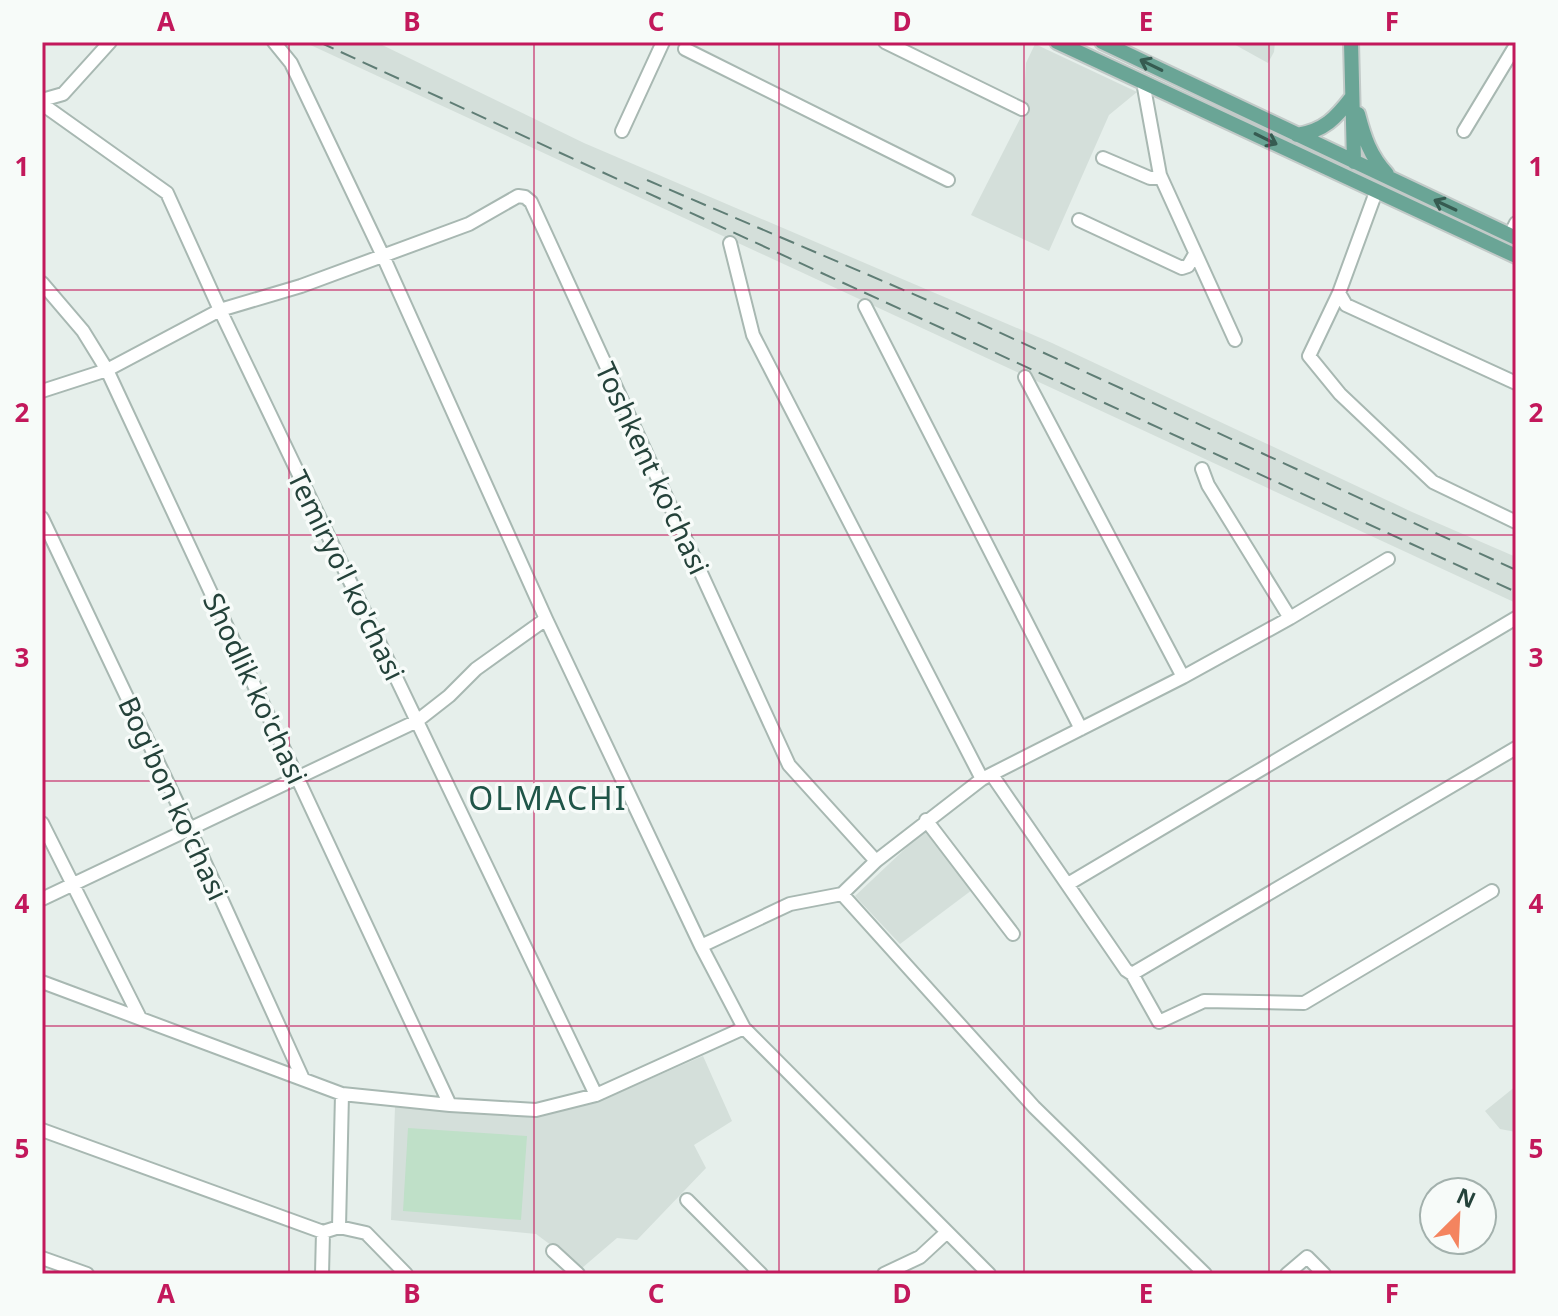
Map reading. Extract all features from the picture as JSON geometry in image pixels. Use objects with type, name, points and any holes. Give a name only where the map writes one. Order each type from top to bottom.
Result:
[{"type":"main road","points":[[1057,42],[1516,256]]},
{"type":"main road","points":[[1102,42],[1392,180],[1514,232]]},
{"type":"main road","points":[[1351,42],[1354,162]]},
{"type":"main road","points":[[1297,135],[1314,133],[1325,127],[1337,117],[1352,93]]},
{"type":"main road","points":[[1352,93],[1367,146],[1375,161],[1392,180]]},
{"type":"street","points":[[42,102],[63,94],[110,42]]},
{"type":"street","points":[[274,42],[291,63],[383,256],[546,619],[701,946],[744,1028],[989,1274]]},
{"type":"street","points":[[622,131],[663,42]]},
{"type":"street","points":[[670,42],[687,46],[948,180]]},
{"type":"street","points":[[885,42],[1022,109]]},
{"type":"street","points":[[1464,131],[1516,45]]},
{"type":"street","points":[[1143,82],[1160,175],[1235,340]]},
{"type":"street","name":"Temiryo'l ko'chasi","points":[[42,102],[167,193],[596,1095]]},
{"type":"street","points":[[1103,158],[1150,178],[1160,175]]},
{"type":"street","points":[[1376,192],[1339,293],[1309,356],[1340,394],[1433,482],[1516,522]]},
{"type":"street","name":"Toshkent ko'chasi","points":[[42,391],[107,370],[220,310],[301,286],[383,256],[469,224],[518,196],[525,197],[531,202],[789,765],[876,861]]},
{"type":"street","points":[[1079,220],[1182,268],[1188,266],[1195,254]]},
{"type":"street","points":[[730,243],[753,335],[987,777],[1068,884],[1126,970],[1132,974],[1159,1022],[1204,1001],[1304,1003],[1492,891]]},
{"type":"street","name":"Shodlik ko'chasi","points":[[42,283],[83,331],[107,370],[450,1105]]},
{"type":"street","points":[[1339,293],[1346,305],[1516,383]]},
{"type":"street","points":[[865,306],[1081,729]]},
{"type":"street","points":[[1025,377],[1183,677]]},
{"type":"street","points":[[1202,469],[1208,485],[1290,618]]},
{"type":"street","name":"Bog'bon ko'chasi","points":[[42,518],[190,830],[303,1079]]},
{"type":"street","points":[[701,946],[790,904],[842,894],[926,820],[987,777],[1183,677],[1388,559]]},
{"type":"street","points":[[1068,884],[1516,618]]},
{"type":"street","points":[[42,899],[417,721],[449,696],[476,669],[546,619]]},
{"type":"street","points":[[1132,974],[1516,748]]},
{"type":"street","points":[[926,820],[1013,934]]},
{"type":"street","points":[[42,823],[140,1018]]},
{"type":"street","points":[[842,894],[1034,1107],[1205,1274]]},
{"type":"street","points":[[42,982],[342,1094],[450,1105],[536,1110],[596,1095],[744,1028]]},
{"type":"street","points":[[339,1227],[342,1094]]},
{"type":"street","points":[[42,1130],[323,1232],[339,1227],[366,1233],[406,1274]]},
{"type":"street","points":[[687,1200],[761,1274]]},
{"type":"street","points":[[322,1274],[323,1232]]},
{"type":"street","points":[[884,1274],[920,1257],[947,1232]]},
{"type":"street","points":[[553,1251],[578,1274]]},
{"type":"street","points":[[1287,1274],[1307,1257],[1324,1274]]},
{"type":"street","points":[[42,1258],[87,1274]]},
{"type":"shaded area","points":[[304,42],[376,42],[584,143],[1052,343],[1412,512],[1516,557],[1516,603]]},
{"type":"shaded area","points":[[1230,42],[1275,42],[1274,52],[1268,63]]},
{"type":"shaded area","points":[[1035,44],[1137,92],[1109,115],[1049,251],[971,215],[1023,113],[1026,63]]},
{"type":"shaded area","points":[[925,830],[972,890],[900,944],[855,896]]},
{"type":"shaded area","points":[[703,1056],[732,1121],[694,1145],[706,1168],[637,1240],[617,1238],[582,1268],[536,1234],[391,1220],[395,1107],[540,1114],[618,1093]]},
{"type":"shaded area","points":[[1516,1086],[1516,1132],[1500,1129],[1485,1111]]},
{"type":"green space","points":[[408,1128],[527,1136],[521,1220],[403,1211]]},
{"type":"railway","points":[[319,42],[1516,592]]},
{"type":"railway","points":[[647,180],[955,312],[1516,570]]},
{"type":"district","name":"OLMACHI","points":[[548,797]]}]
